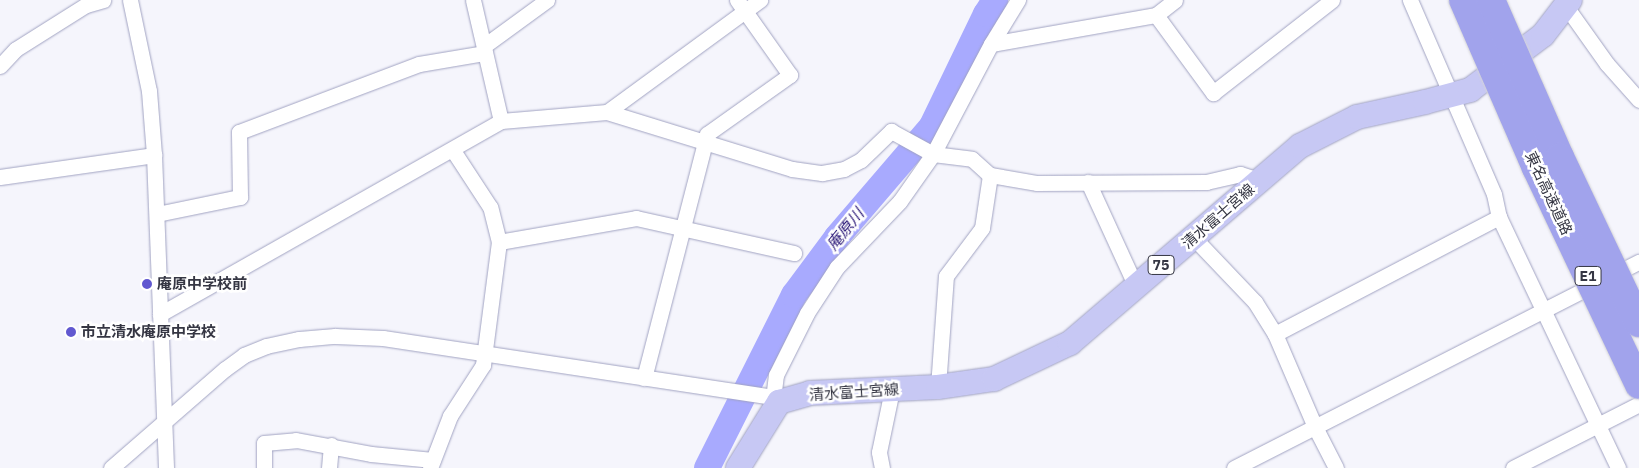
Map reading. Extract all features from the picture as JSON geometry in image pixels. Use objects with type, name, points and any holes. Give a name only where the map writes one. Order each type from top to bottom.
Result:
[{"type":"highway","name":"東名高速道路","points":[[1462,0],[1536,168],[1639,385]]},
{"type":"highway","name":"東名高速道路","points":[[1491,0],[1533,96],[1639,323]]},
{"type":"highway","points":[[1503,0],[1533,96]]},
{"type":"main road","name":"清水富士宮線","points":[[773,399],[810,393],[938,387],[994,379],[1070,343],[1300,146],[1357,117],[1452,96],[1470,90],[1543,35],[1567,3]]},
{"type":"main road","points":[[738,468],[773,399]]},
{"type":"street","points":[[0,66],[16,48],[37,38],[86,5],[103,0]]},
{"type":"street","points":[[130,0],[148,91],[154,155],[166,468]]},
{"type":"street","points":[[473,0],[502,121]]},
{"type":"street","points":[[157,214],[240,198],[239,132],[419,64],[484,49],[547,0]]},
{"type":"street","points":[[607,112],[741,6],[760,0]]},
{"type":"street","points":[[111,468],[244,355],[266,346],[299,339],[335,336],[383,338],[722,389],[773,399],[776,375],[807,313],[837,268],[900,201],[1018,0]]},
{"type":"street","points":[[992,44],[1156,15],[1175,0]]},
{"type":"street","points":[[1156,15],[1213,93],[1332,0]]},
{"type":"street","points":[[1410,0],[1494,194],[1499,217],[1618,468]]},
{"type":"street","points":[[1567,3],[1607,64],[1639,100]]},
{"type":"street","points":[[644,378],[707,134],[790,75],[741,6]]},
{"type":"street","points":[[160,314],[502,121],[607,112],[792,169],[822,173],[844,170],[861,160],[891,131],[929,151],[972,159],[990,176],[1037,183],[1206,182],[1240,174],[1260,180]]},
{"type":"street","points":[[264,468],[264,442],[296,440],[432,464],[450,416],[479,374],[486,354],[499,242],[490,207],[452,149]]},
{"type":"street","points":[[0,177],[154,155]]},
{"type":"street","points":[[938,387],[946,276],[982,228],[990,176]]},
{"type":"street","points":[[1088,182],[1136,287]]},
{"type":"street","points":[[1275,334],[1499,217]]},
{"type":"street","points":[[499,242],[636,218],[794,253]]},
{"type":"street","points":[[1193,238],[1255,302],[1275,334],[1315,427],[1336,468]]},
{"type":"street","points":[[1234,468],[1639,262]]},
{"type":"street","points":[[882,468],[879,452],[892,390]]},
{"type":"street","points":[[1513,468],[1639,404]]},
{"type":"street","points":[[329,468],[332,445]]},
{"type":"waterway","name":"庵原川","points":[[707,468],[794,295],[837,237],[932,126],[986,14],[995,0]]},
{"type":"place","name":"庵原中学校前","points":[[147,284]]},
{"type":"place","name":"市立清水庵原中学校","points":[[71,332]]}]
